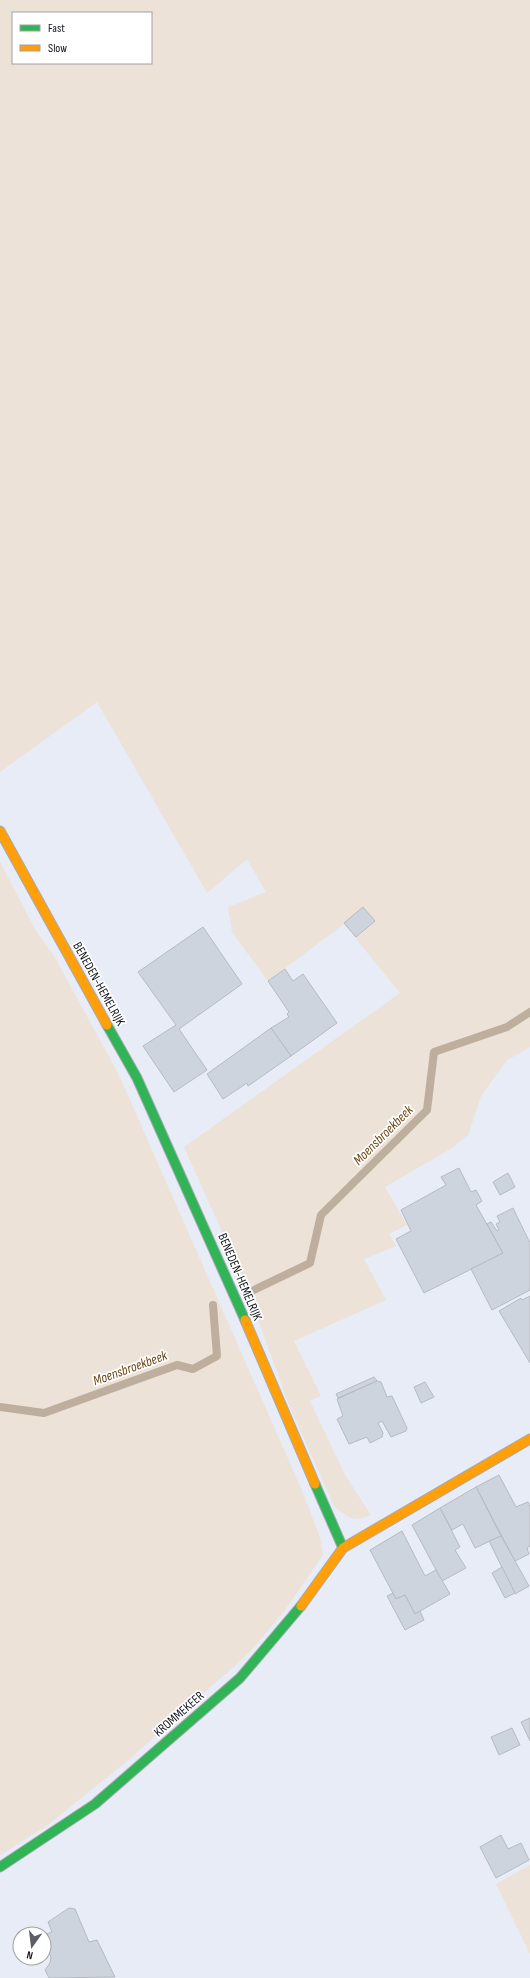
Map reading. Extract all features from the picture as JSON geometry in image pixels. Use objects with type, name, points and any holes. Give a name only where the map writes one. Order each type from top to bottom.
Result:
[{"type":"street","name":"BENEDEN-HEMELRIJK","points":[[0,831],[137,1078],[189,1192],[343,1548]]},
{"type":"street","points":[[343,1548],[530,1438]]},
{"type":"street","name":"KROMMEKEER","points":[[0,1867],[95,1804],[240,1678],[302,1605],[343,1548]]},
{"type":"shaded area","points":[[0,0],[530,0],[530,1047],[507,1060],[481,1096],[468,1135],[452,1148],[385,1187],[407,1225],[389,1234],[396,1246],[364,1259],[386,1300],[294,1341],[321,1396],[310,1401],[345,1475],[371,1515],[360,1519],[347,1516],[334,1506],[288,1403],[245,1283],[184,1147],[400,993],[344,924],[268,981],[232,932],[228,907],[266,892],[247,859],[207,893],[97,702],[0,772]]},
{"type":"shaded area","points":[[0,862],[36,931],[54,956],[118,1073],[301,1488],[320,1537],[323,1555],[285,1610],[249,1653],[132,1757],[49,1824],[0,1855]]},
{"type":"shaded area","points":[[530,1865],[530,1954],[496,1884]]},
{"type":"building","points":[[363,907],[375,921],[356,937],[344,923]]},
{"type":"building","points":[[203,927],[242,984],[179,1029],[207,1070],[174,1092],[143,1046],[176,1025],[138,972]]},
{"type":"building","points":[[285,969],[293,981],[303,974],[337,1023],[291,1056],[271,1028],[289,1017],[287,1014],[289,1012],[268,981]]},
{"type":"building","points":[[271,1028],[291,1056],[248,1086],[247,1083],[223,1099],[207,1074]]},
{"type":"building","points":[[459,1168],[471,1192],[476,1190],[482,1201],[476,1205],[503,1253],[424,1293],[396,1239],[411,1231],[401,1210],[446,1185],[441,1177]]},
{"type":"building","points":[[508,1173],[515,1187],[500,1195],[493,1182]]},
{"type":"building","points":[[513,1208],[530,1243],[530,1290],[492,1310],[471,1269],[503,1253],[487,1224],[491,1222],[497,1231],[499,1230],[496,1224],[500,1222],[497,1216]]},
{"type":"building","points":[[530,1296],[530,1363],[499,1311],[521,1298],[522,1300]]},
{"type":"building","points":[[374,1377],[377,1381],[338,1398],[336,1394]]},
{"type":"building","points":[[377,1381],[381,1382],[387,1397],[392,1396],[407,1428],[406,1431],[391,1437],[382,1421],[378,1423],[383,1433],[382,1437],[370,1443],[367,1437],[349,1444],[337,1419],[343,1416],[337,1399]]},
{"type":"building","points":[[425,1382],[434,1397],[421,1403],[414,1387]]},
{"type":"building","points":[[499,1475],[516,1507],[528,1502],[530,1507],[530,1546],[527,1548],[529,1554],[515,1561],[476,1487]]},
{"type":"building","points":[[476,1487],[501,1536],[475,1548],[463,1524],[452,1530],[440,1508]]},
{"type":"building","points":[[440,1508],[460,1547],[455,1550],[466,1568],[442,1581],[412,1525]]},
{"type":"building","points":[[402,1531],[425,1576],[436,1570],[450,1594],[415,1614],[405,1595],[396,1599],[370,1550]]},
{"type":"building","points":[[501,1536],[529,1586],[515,1594],[489,1541]]},
{"type":"building","points":[[502,1567],[515,1593],[505,1598],[492,1573]]},
{"type":"building","points":[[393,1593],[396,1599],[405,1595],[415,1614],[420,1611],[424,1620],[405,1630],[387,1596]]},
{"type":"building","points":[[530,1718],[530,1741],[521,1722]]},
{"type":"building","points":[[512,1728],[520,1745],[499,1755],[491,1737]]},
{"type":"building","points":[[501,1835],[508,1849],[521,1843],[529,1860],[496,1878],[480,1847]]},
{"type":"building","points":[[69,1908],[75,1909],[89,1942],[97,1940],[115,1977],[49,1978],[45,1970],[48,1966],[52,1966],[52,1926],[50,1926],[48,1922]]},
{"type":"waterway","name":"Moensbroekbeek","points":[[254,1290],[310,1263],[321,1215],[427,1110],[434,1052],[507,1027],[530,1012]]},
{"type":"waterway","name":"Moensbroekbeek","points":[[0,1407],[44,1413],[177,1365],[193,1369],[217,1356],[213,1305]]},
{"type":"traffic: fast","points":[[107,1025],[137,1078],[245,1320]]},
{"type":"traffic: fast","points":[[315,1484],[343,1548]]},
{"type":"traffic: fast","points":[[0,1867],[95,1804],[240,1678],[301,1606]]},
{"type":"traffic: slow","points":[[0,831],[107,1025]]},
{"type":"traffic: slow","points":[[245,1320],[315,1484]]},
{"type":"traffic: slow","points":[[301,1606],[343,1548],[530,1439]]}]
